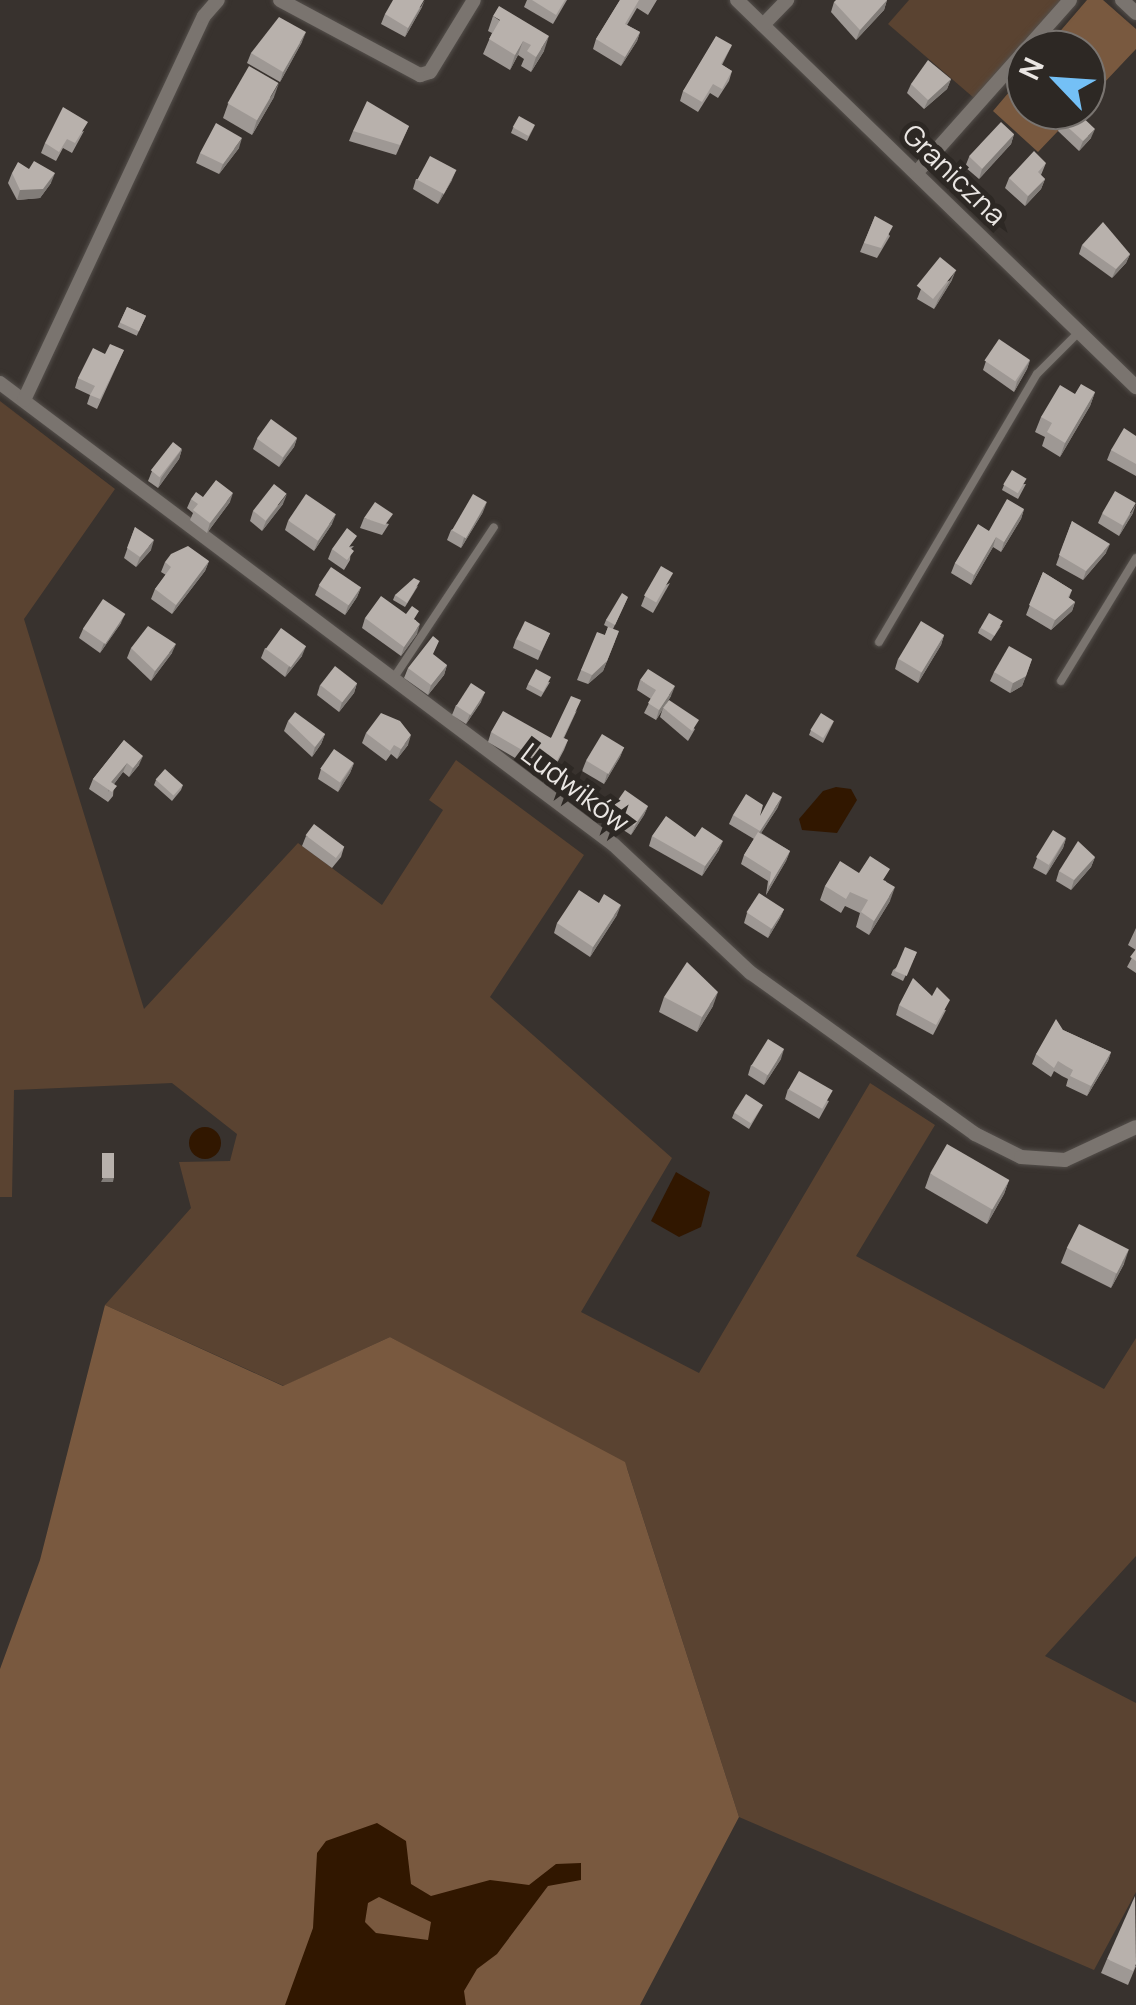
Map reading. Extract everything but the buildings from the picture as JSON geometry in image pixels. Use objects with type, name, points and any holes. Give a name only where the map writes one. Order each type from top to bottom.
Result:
[{"type":"street","points":[[24,400],[204,16],[218,0]]},
{"type":"street","points":[[280,0],[420,75],[430,72],[474,0]]},
{"type":"street","name":"Graniczna","points":[[737,0],[1136,387]]},
{"type":"street","points":[[763,25],[787,0]]},
{"type":"street","points":[[917,172],[1070,0]]},
{"type":"street","points":[[1122,0],[1136,14]]},
{"type":"street","name":"Ludwików","points":[[0,383],[614,845],[750,973],[974,1134],[1020,1157],[1065,1160],[1136,1127]]},
{"type":"lane","points":[[879,642],[1036,374],[1080,332]]},
{"type":"lane","points":[[393,679],[494,527]]},
{"type":"lane","points":[[1061,681],[1136,558]]},
{"type":"shaded area","points":[[909,0],[1062,0],[1035,30],[1006,30],[1006,62],[974,98],[888,24]]},
{"type":"shaded area","points":[[1087,0],[1103,0],[1136,29],[1136,49],[1106,81],[1106,30],[1061,30]]},
{"type":"shaded area","points":[[1006,96],[1006,123],[993,111]]},
{"type":"shaded area","points":[[1014,130],[1059,130],[1038,152]]},
{"type":"shaded area","points":[[0,401],[115,489],[24,619],[144,1009],[298,843],[382,905],[443,810],[429,800],[456,760],[584,855],[490,997],[672,1158],[581,1312],[699,1373],[870,1083],[935,1125],[856,1256],[1104,1389],[1136,1338],[1136,1556],[1045,1656],[1136,1703],[1136,1892],[1094,1970],[739,1817],[627,1468],[390,1337],[284,1386],[105,1305],[191,1208],[179,1162],[230,1161],[237,1134],[172,1083],[14,1090],[12,1197],[0,1197]]},
{"type":"shaded area","points":[[836,787],[851,789],[857,800],[837,833],[802,830],[799,819],[823,791]]},
{"type":"shaded area","points":[[205,1127],[217,1131],[221,1143],[217,1155],[205,1159],[193,1155],[189,1143],[193,1131]]},
{"type":"shaded area","points":[[676,1172],[710,1192],[701,1227],[679,1237],[651,1221]]},
{"type":"shaded area","points":[[105,1305],[283,1386],[390,1337],[625,1462],[739,1817],[640,2005],[0,2005],[0,1669],[40,1560]]},
{"type":"shaded area","points":[[377,1823],[406,1841],[411,1884],[431,1896],[490,1880],[529,1885],[556,1864],[581,1863],[581,1880],[548,1886],[497,1954],[477,1969],[464,1991],[466,2005],[285,2005],[313,1928],[317,1853],[326,1841]],"holes":[[[379,1897],[431,1922],[428,1940],[376,1933],[365,1922],[368,1903]]]}]
